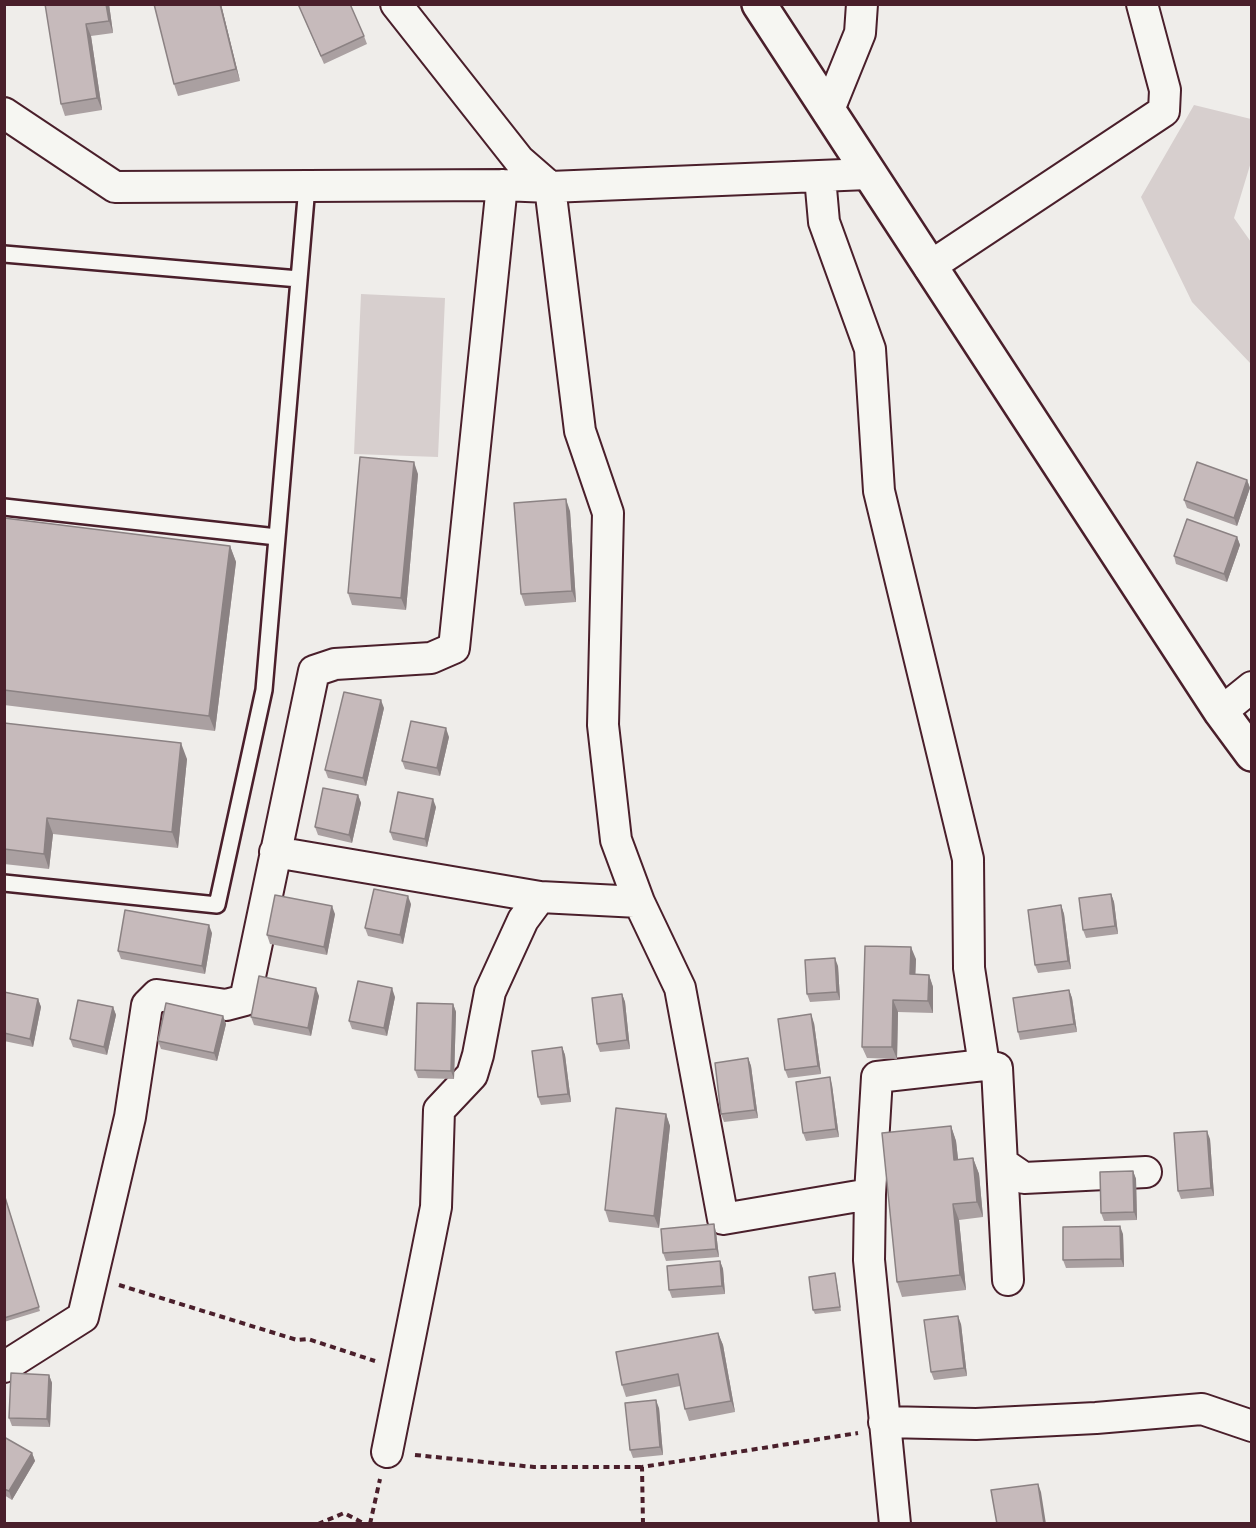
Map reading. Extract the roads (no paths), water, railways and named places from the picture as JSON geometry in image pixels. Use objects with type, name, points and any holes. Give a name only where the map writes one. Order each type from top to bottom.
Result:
[{"type":"street","points":[[396,4],[519,160],[550,187],[580,431],[608,513],[603,725],[616,840],[639,902],[680,987],[723,1219],[870,1194]]},
{"type":"street","points":[[759,4],[929,267],[1221,712],[1251,754]]},
{"type":"street","points":[[828,112],[861,33],[862,4]]},
{"type":"street","points":[[929,267],[1164,111],[1165,90],[1142,4]]},
{"type":"street","points":[[4,113],[115,187],[502,185],[550,187],[868,174]]},
{"type":"street","points":[[820,177],[824,222],[870,349],[879,491],[968,859],[969,968],[984,1065]]},
{"type":"street","points":[[4,1367],[83,1317],[130,1117],[147,1005],[157,995],[226,1005],[245,1000],[314,672],[335,664],[431,658],[454,648],[502,185]]},
{"type":"street","points":[[1221,712],[1251,687]]},
{"type":"street","points":[[275,852],[540,897],[639,902]]},
{"type":"street","points":[[387,1452],[436,1207],[439,1110],[472,1075],[490,992],[523,920],[540,897]]},
{"type":"street","points":[[895,1524],[869,1260],[870,1194],[877,1077],[984,1065],[997,1068],[1008,1280]]},
{"type":"street","points":[[1002,1163],[1024,1178],[1146,1172]]},
{"type":"street","points":[[884,1425],[976,1424],[1096,1418],[1202,1409],[1251,1426]]},
{"type":"lane","points":[[4,884],[218,905],[264,690],[307,186]]},
{"type":"lane","points":[[4,254],[299,279]]},
{"type":"lane","points":[[4,507],[277,537]]}]
